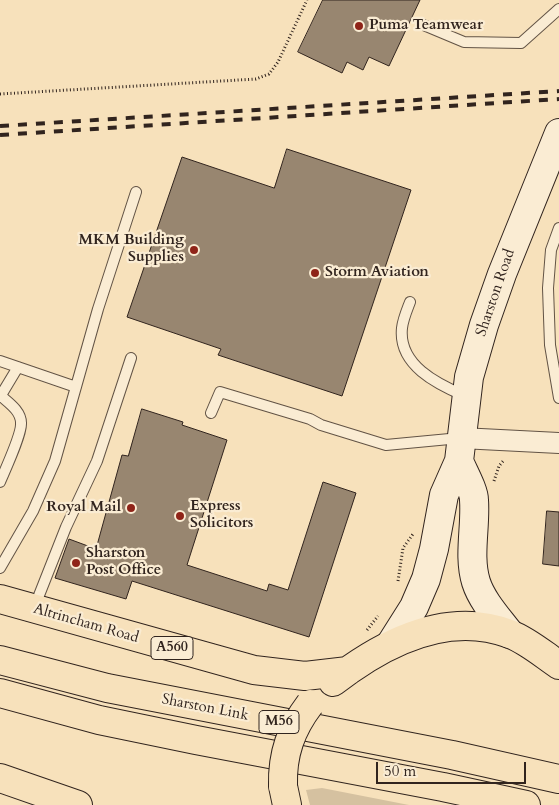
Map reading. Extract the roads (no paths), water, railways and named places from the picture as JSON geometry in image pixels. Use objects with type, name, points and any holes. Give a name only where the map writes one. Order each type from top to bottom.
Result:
[{"type":"highway","name":"Altrincham Road","points":[[0,599],[254,670],[305,676],[348,671]]},
{"type":"highway","name":"A560","points":[[285,796],[285,752],[294,728],[310,704],[348,671],[390,645],[414,634],[447,626],[478,627],[510,634],[559,665]]},
{"type":"highway","name":"Sharston Link","points":[[0,660],[107,688],[452,754],[559,779]]},
{"type":"highway","name":"M56","points":[[0,693],[99,720],[526,805]]},
{"type":"highway","points":[[0,778],[78,805]]},
{"type":"main road","name":"Sharston Road","points":[[390,645],[414,607],[426,578],[434,550],[444,495],[460,450],[469,378],[484,325],[502,274],[559,133]]},
{"type":"main road","name":"Sharston Road","points":[[460,450],[475,499],[473,553],[476,583],[486,601],[510,634]]},
{"type":"street","points":[[460,450],[509,440],[559,442]]},
{"type":"lane","points":[[421,24],[464,42],[520,43],[559,9]]},
{"type":"lane","points":[[0,568],[33,511],[55,461],[98,309],[136,192]]},
{"type":"lane","points":[[559,228],[550,250],[548,288],[550,345],[559,398]]},
{"type":"lane","points":[[410,302],[402,326],[402,340],[407,353],[425,375],[446,388],[466,397]]},
{"type":"lane","points":[[34,609],[66,527],[97,461],[131,358]]},
{"type":"lane","points":[[0,362],[76,386]]},
{"type":"lane","points":[[0,482],[18,436],[21,423],[15,408],[0,396],[18,367]]},
{"type":"lane","points":[[211,413],[220,392],[310,419],[321,425],[386,445],[460,450]]},
{"type":"railway","points":[[0,126],[559,91]]},
{"type":"railway","points":[[0,135],[559,99]]},
{"type":"place","name":"Puma Teamwear","points":[[359,26]]},
{"type":"place","name":"MKM Building Supplies","points":[[194,250]]},
{"type":"place","name":"Storm Aviation","points":[[315,273]]},
{"type":"place","name":"Royal Mail","points":[[131,508]]},
{"type":"place","name":"Express Solicitors","points":[[180,516]]},
{"type":"place","name":"Sharston Post Office","points":[[76,563]]}]
